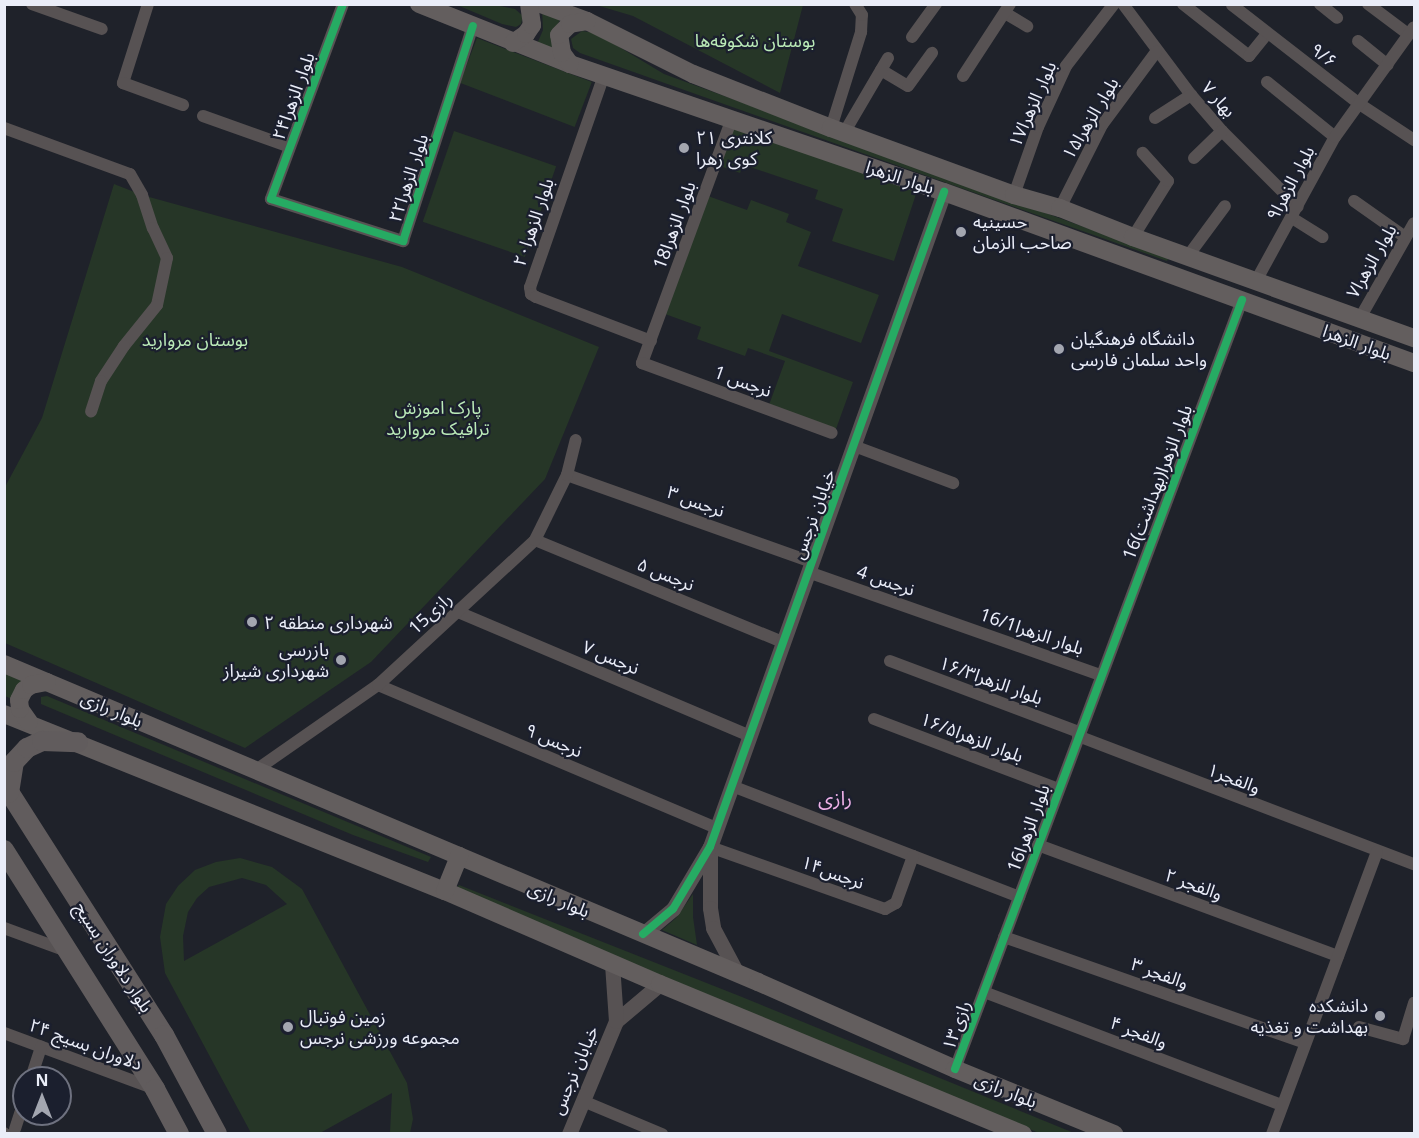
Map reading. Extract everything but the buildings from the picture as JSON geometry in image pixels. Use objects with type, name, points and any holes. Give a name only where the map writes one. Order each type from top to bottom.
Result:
[{"type":"main road","name":"بلوار الزهرا","points":[[419,4],[570,64],[944,192],[1414,363]]},
{"type":"main road","points":[[513,43],[530,29],[532,19],[529,4]]},
{"type":"main road","name":"بلوار الزهرا","points":[[541,4],[587,21],[693,74],[837,130],[1014,195],[1060,208],[1133,237],[1414,338]]},
{"type":"main road","points":[[570,64],[562,53],[559,35],[570,24],[587,21]]},
{"type":"main road","points":[[1166,273],[1182,254]]},
{"type":"main road","name":"بلوار رازی","points":[[4,664],[1114,1134]]},
{"type":"main road","points":[[29,722],[20,709],[19,700],[24,690],[31,685],[47,682]]},
{"type":"main road","name":"بلوار رازی","points":[[4,714],[29,722],[445,891],[612,964],[1023,1134]]},
{"type":"main road","points":[[7,789],[14,762],[27,748],[42,741],[78,742]]},
{"type":"main road","name":"بلوار دلاوران بسیج","points":[[7,789],[164,1035],[217,1134]]},
{"type":"main road","name":"بلوار دلاوران بسیج","points":[[4,850],[155,1089],[179,1134]]},
{"type":"main road","points":[[445,891],[459,856]]},
{"type":"street","points":[[32,4],[102,29]]},
{"type":"street","points":[[148,4],[123,83],[183,105]]},
{"type":"street","name":"بلوار الزهرا۲۴","points":[[271,199],[343,4]]},
{"type":"street","points":[[837,130],[861,33],[862,15],[855,4]]},
{"type":"street","points":[[912,37],[936,4]]},
{"type":"street","name":"بلوار الزهرا۱۷","points":[[1014,195],[1038,127],[1066,66],[1114,4]]},
{"type":"street","name":"بهار ۷","points":[[1123,4],[1156,52],[1191,95],[1295,213],[1323,237]]},
{"type":"street","points":[[1183,4],[1249,56],[1266,34]]},
{"type":"street","points":[[1320,4],[1337,18]]},
{"type":"street","points":[[1368,4],[1412,30]]},
{"type":"street","name":"۹/۶","points":[[1235,6],[1266,34],[1360,105],[1412,139]]},
{"type":"street","points":[[963,76],[1008,9],[1027,26]]},
{"type":"street","name":"بلوار الزهرا۲۲","points":[[271,199],[403,241],[472,26]]},
{"type":"street","name":"بلوار الزهرا۹","points":[[1256,281],[1335,137],[1412,30]]},
{"type":"street","points":[[1358,41],[1388,65]]},
{"type":"street","points":[[881,70],[908,87],[932,52]]},
{"type":"street","name":"بلوار الزهرا۱۵","points":[[1060,208],[1102,126],[1156,52]]},
{"type":"street","points":[[837,130],[888,58]]},
{"type":"street","name":"بلوار الزهرا۲۰","points":[[603,75],[530,287],[531,294],[651,341]]},
{"type":"street","points":[[1267,82],[1335,137]]},
{"type":"street","points":[[1155,118],[1191,95]]},
{"type":"street","points":[[203,116],[290,147]]},
{"type":"street","name":"18بلوار الزهرا","points":[[642,363],[731,121]]},
{"type":"street","points":[[4,128],[130,174],[142,195],[153,228],[167,258],[157,305],[124,346],[101,381],[90,411]]},
{"type":"street","points":[[1194,158],[1222,131]]},
{"type":"street","points":[[1133,237],[1168,181],[1143,153]]},
{"type":"street","name":"خیابان نرجس","points":[[710,847],[944,192]]},
{"type":"street","points":[[1354,201],[1405,237]]},
{"type":"street","points":[[1182,254],[1225,207]]},
{"type":"street","name":"بلوار الزهرا۷","points":[[1360,318],[1414,223]]},
{"type":"street","name":"16بلوار الزهرا(بهداشت)","points":[[1101,675],[1242,300]]},
{"type":"street","name":"1 نرجس","points":[[642,363],[832,433]]},
{"type":"street","name":"15رازی","points":[[256,770],[378,686],[535,540],[567,475],[576,440]]},
{"type":"street","points":[[854,446],[953,483]]},
{"type":"street","name":"نرجس ۳","points":[[567,475],[810,567]]},
{"type":"street","name":"نرجس ۵","points":[[535,540],[783,642]]},
{"type":"street","name":"4 نرجس","points":[[810,567],[951,622]]},
{"type":"street","name":"نرجس ۷","points":[[458,612],[750,736]]},
{"type":"street","name":"بلوار الزهرا16/1","points":[[951,622],[1101,675]]},
{"type":"street","name":"بلوار الزهرا۱۶/۳","points":[[890,662],[1079,734]]},
{"type":"street","name":"16بلوار الزهرا","points":[[984,992],[1101,675]]},
{"type":"street","name":"نرجس ۹","points":[[378,686],[717,828]]},
{"type":"street","name":"بلوار الزهرا۱۶/۵","points":[[874,719],[1058,789]]},
{"type":"street","name":"والفجر۱","points":[[1079,734],[1377,852],[1414,864]]},
{"type":"street","points":[[732,786],[1019,897]]},
{"type":"street","name":"والفجر ۲","points":[[1038,845],[1338,956]]},
{"type":"street","points":[[643,934],[673,909],[710,847]]},
{"type":"street","points":[[710,847],[710,908],[713,928],[737,973]]},
{"type":"street","name":"نرجس۱۴","points":[[710,847],[885,909],[896,903],[913,856]]},
{"type":"street","points":[[1272,1134],[1377,852]]},
{"type":"street","points":[[4,928],[67,951]]},
{"type":"street","name":"والفجر ۳","points":[[1004,937],[1305,1043]]},
{"type":"street","points":[[612,964],[616,1021]]},
{"type":"street","points":[[616,1021],[660,984]]},
{"type":"street","name":"رازی۱۳","points":[[956,1069],[984,992]]},
{"type":"street","name":"والفجر ۴","points":[[984,992],[1281,1105]]},
{"type":"street","points":[[1359,1026],[1403,1039],[1414,1003]]},
{"type":"street","name":"خیابان نرجس","points":[[569,1134],[616,1021]]},
{"type":"street","name":"دلاوران بسیج ۲۴","points":[[4,1034],[155,1089]]},
{"type":"street","points":[[35,1066],[41,1047]]},
{"type":"street","points":[[583,1101],[662,1134]]},
{"type":"green space","points":[[457,5],[495,5],[515,9],[523,16],[521,24],[516,27],[502,24]]},
{"type":"green space","name":"بوستان شکوفه‌ها","points":[[596,5],[803,5],[780,93],[633,16]]},
{"type":"green space","points":[[542,10],[562,16],[554,31],[553,48],[537,44],[543,30]]},
{"type":"green space","points":[[582,31],[596,33],[664,74],[1169,258],[1167,261],[580,53],[573,48],[571,39]]},
{"type":"green space","points":[[477,38],[592,82],[575,127],[460,83]]},
{"type":"green space","points":[[733,127],[918,188],[894,261],[832,241],[843,209],[815,199],[818,190],[744,165],[740,173],[720,166]]},
{"type":"green space","points":[[454,131],[556,166],[525,257],[423,222]]},
{"type":"green space","name":"بوستان مروارید","points":[[114,184],[142,195],[402,267],[599,347],[545,479],[371,662],[245,748],[5,643],[5,487],[42,418]]},
{"type":"green space","points":[[708,196],[747,210],[751,200],[789,214],[786,222],[811,232],[798,266],[879,295],[861,343],[782,314],[769,351],[853,382],[836,429],[769,405],[785,361],[748,348],[745,356],[697,339],[701,327],[665,314]]},
{"type":"green space","points":[[5,672],[27,680],[14,700],[5,696]]},
{"type":"green space","points":[[47,696],[431,857],[428,862],[353,835],[41,704],[41,697]]},
{"type":"green space","name":"زمین فوتبال مجموعه ورزشی نرجس","points":[[240,858],[272,867],[302,889],[407,1083],[413,1119],[410,1133],[390,1133],[392,1093],[320,1133],[251,1133],[165,973],[160,937],[166,904],[178,886],[195,870],[216,862]],"holes":[[[242,878],[266,885],[287,904],[184,961],[183,936],[188,912],[197,898],[209,887]]]},
{"type":"green space","points":[[459,885],[742,997],[1074,1133],[1039,1133],[455,890]]},
{"type":"green space","points":[[693,894],[697,945],[662,930],[676,918]]},
{"type":"cycle path","points":[[343,4],[271,199],[403,241],[473,26]]},
{"type":"cycle path","points":[[643,934],[673,909],[710,847],[944,192]]},
{"type":"cycle path","points":[[955,1069],[1242,300]]},
{"type":"place","name":"کلانتری ۲۱ کوی زهرا","points":[[684,148]]},
{"type":"place","name":"حسینیه صاحب الزمان","points":[[961,232]]},
{"type":"place","name":"دانشگاه فرهنگیان واحد سلمان فارسی","points":[[1059,349]]},
{"type":"place","name":"شهرداری منطقه ۲","points":[[252,622]]},
{"type":"place","name":"بازرسی شهرداری شیراز","points":[[341,660]]},
{"type":"place","name":"دانشکده بهداشت و تغذیه","points":[[1380,1016]]},
{"type":"place","name":"زمین فوتبال مجموعه ورزشی نرجس","points":[[288,1027]]},
{"type":"district","name":"رازی","points":[[835,797]]},
{"type":"park label","name":"پارک اموزش ترافیک مروارید","points":[[438,418]]}]
